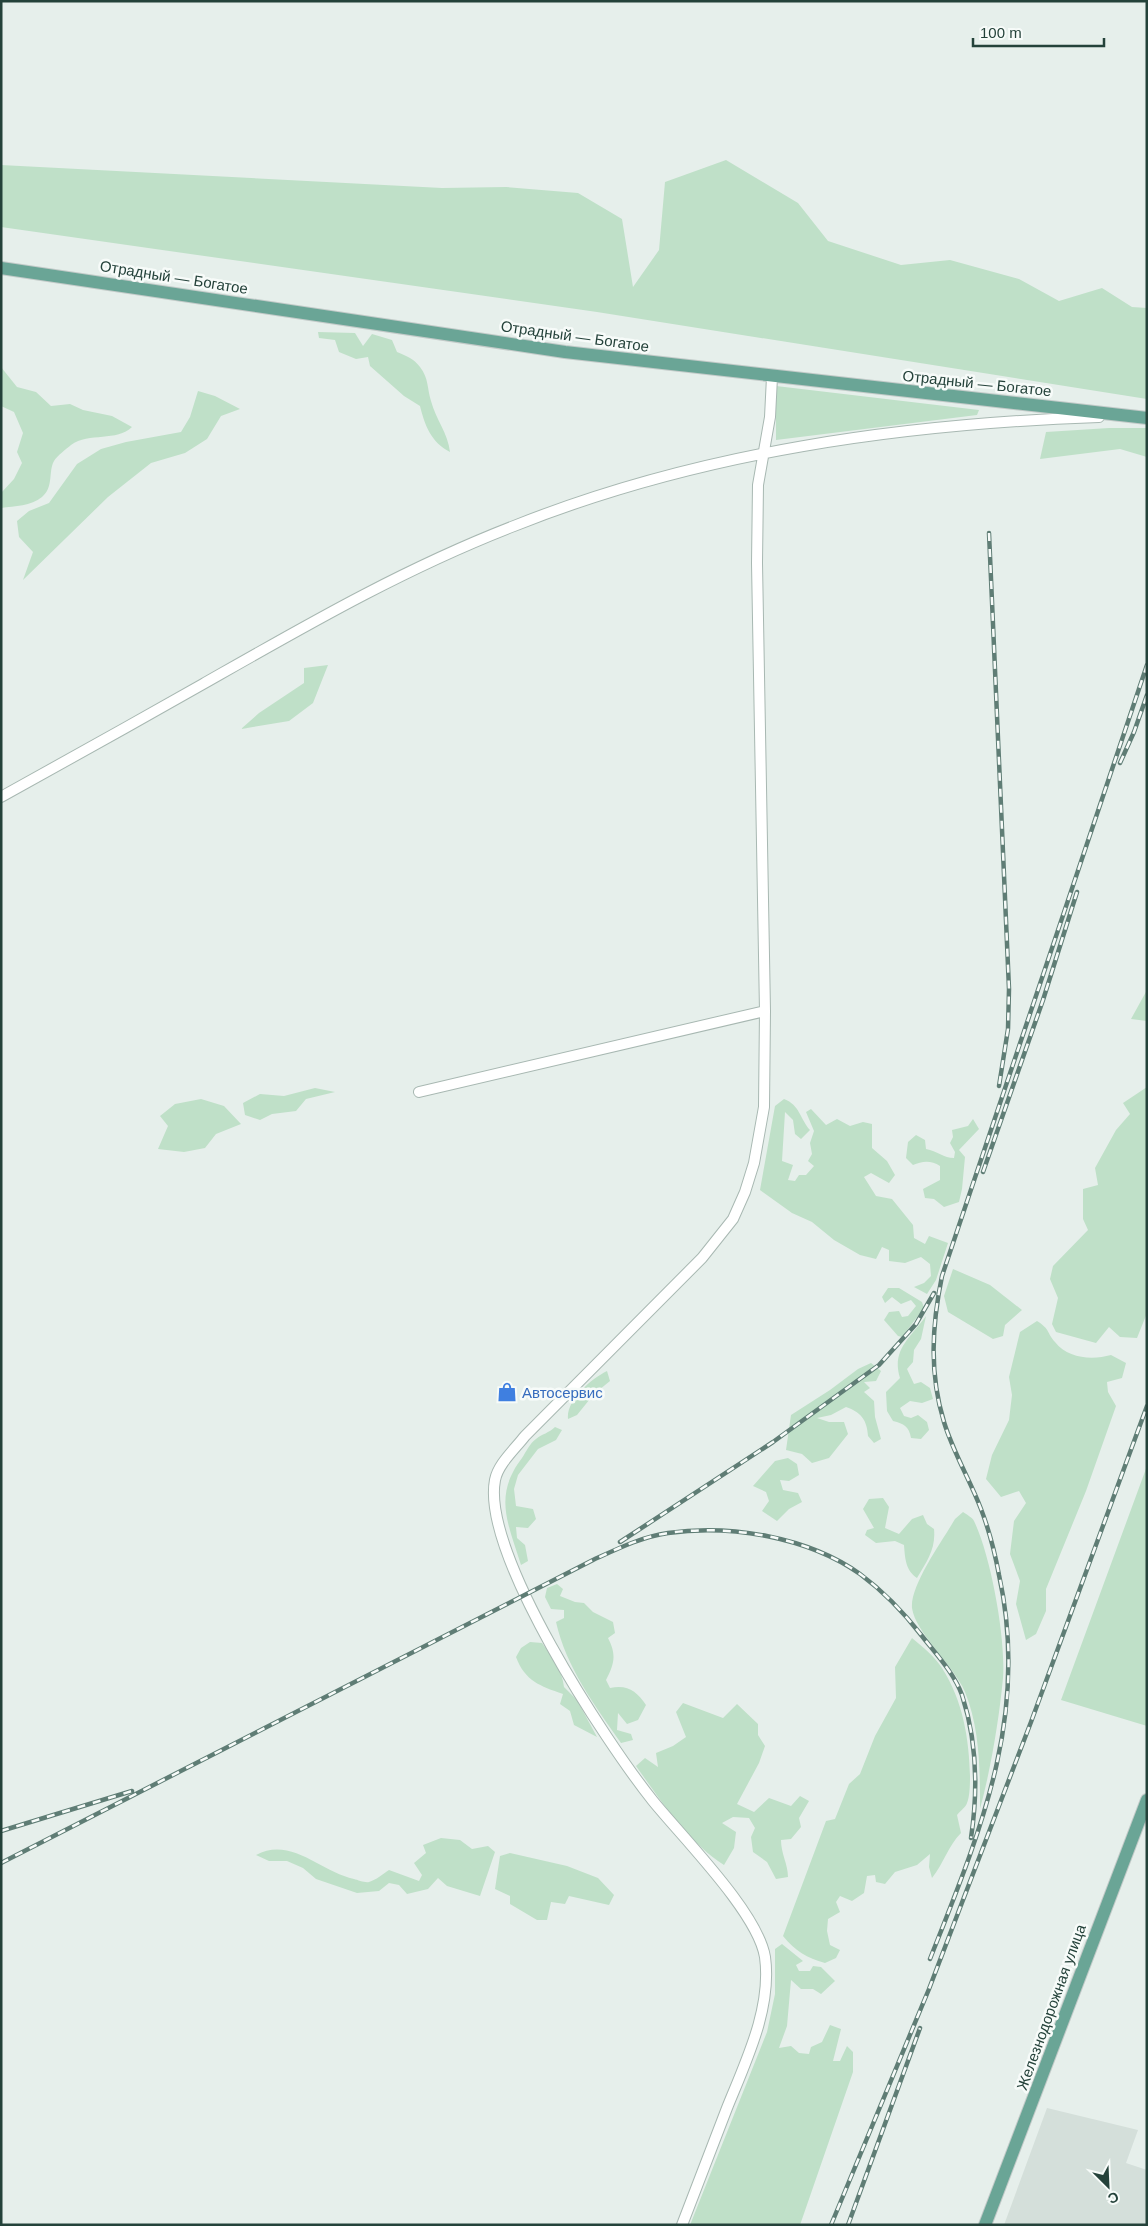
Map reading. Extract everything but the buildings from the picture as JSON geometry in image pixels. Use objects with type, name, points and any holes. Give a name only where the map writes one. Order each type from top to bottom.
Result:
[{"type":"main road","name":"Отрадный — Богатое","points":[[1,268],[565,352],[772,377],[1147,418]]},
{"type":"main road","name":"Железнодорожная улица","points":[[985,2225],[1147,1800]]},
{"type":"street","points":[[682,2225],[753,2043],[764,1993],[766,1971],[762,1948],[747,1917],[652,1800],[601,1729],[524,1594],[504,1546],[496,1519],[493,1496],[495,1478],[506,1459],[525,1436],[702,1258],[732,1219],[745,1192],[760,1134],[764,1107],[765,1011],[757,563],[758,485],[770,417],[772,377]]},
{"type":"street","points":[[1,798],[320,616],[429,561],[515,525],[597,497],[679,472],[763,453],[915,431],[1051,419],[1133,416]]},
{"type":"street","points":[[419,1092],[765,1011]]},
{"type":"shaded area","points":[[1047,2108],[1138,2130],[1126,2163],[1147,2170],[1147,2225],[1004,2225]]},
{"type":"green space","points":[[726,160],[798,203],[828,241],[901,265],[950,260],[1019,279],[1059,301],[1102,288],[1132,307],[1147,308],[1147,399],[597,312],[1,227],[1,165],[442,188],[506,187],[578,193],[622,219],[633,287],[659,250],[665,182]]},
{"type":"green space","points":[[318,332],[355,333],[363,346],[372,334],[392,340],[397,352],[413,360],[423,371],[433,408],[447,439],[450,452],[433,438],[424,420],[420,406],[404,396],[370,366],[368,357],[356,359],[339,352],[335,340],[319,338]]},
{"type":"green space","points":[[1,367],[17,387],[36,392],[51,406],[70,404],[83,410],[112,416],[132,427],[126,432],[86,439],[71,445],[54,461],[48,489],[42,497],[28,504],[1,508],[1,493],[14,479],[22,463],[17,452],[23,433],[14,412],[1,406]]},
{"type":"green space","points":[[776,386],[979,410],[977,415],[776,440]]},
{"type":"green space","points":[[198,391],[215,396],[240,409],[221,416],[207,439],[185,453],[151,463],[108,497],[23,580],[33,552],[19,537],[17,521],[29,511],[49,503],[77,464],[101,449],[126,442],[181,432],[190,417]]},
{"type":"green space","points":[[1109,428],[1147,428],[1147,457],[1120,449],[1040,459],[1046,432]]},
{"type":"green space","points":[[328,665],[313,703],[289,721],[241,729],[259,713],[304,683],[304,668]]},
{"type":"green space","points":[[1147,990],[1147,1021],[1131,1019]]},
{"type":"green space","points":[[1147,1087],[1147,1313],[1137,1338],[1120,1337],[1109,1327],[1096,1343],[1056,1332],[1052,1324],[1058,1298],[1050,1279],[1053,1266],[1088,1230],[1083,1219],[1083,1189],[1098,1185],[1095,1168],[1116,1130],[1130,1114],[1123,1103]]},
{"type":"green space","points":[[315,1088],[335,1092],[306,1099],[296,1111],[272,1114],[260,1120],[245,1115],[243,1103],[260,1094],[284,1096]]},
{"type":"green space","points":[[201,1099],[224,1106],[241,1124],[216,1134],[205,1148],[184,1152],[158,1149],[168,1126],[160,1116],[175,1104]]},
{"type":"green space","points":[[784,1099],[797,1109],[810,1130],[801,1139],[795,1134],[793,1120],[785,1112],[782,1161],[793,1165],[788,1180],[795,1181],[799,1175],[806,1175],[814,1166],[808,1161],[812,1154],[810,1143],[814,1131],[806,1112],[811,1109],[826,1125],[837,1119],[850,1126],[863,1122],[872,1124],[872,1148],[887,1161],[895,1175],[889,1183],[871,1173],[864,1177],[876,1196],[892,1199],[913,1225],[914,1238],[925,1244],[929,1236],[948,1243],[936,1280],[927,1294],[914,1287],[924,1283],[931,1276],[930,1264],[921,1257],[905,1263],[889,1261],[889,1250],[882,1247],[876,1259],[860,1255],[834,1240],[812,1222],[792,1213],[760,1190],[775,1106]]},
{"type":"green space","points":[[973,1119],[979,1129],[959,1150],[965,1157],[959,1202],[944,1207],[934,1199],[925,1198],[923,1189],[940,1180],[940,1166],[926,1162],[913,1165],[906,1158],[908,1142],[916,1135],[925,1140],[926,1149],[954,1158],[955,1152],[950,1143],[953,1137],[952,1130],[968,1126]]},
{"type":"green space","points":[[953,1269],[990,1285],[1022,1310],[1005,1325],[1003,1336],[993,1339],[948,1312],[944,1296]]},
{"type":"green space","points":[[888,1288],[899,1288],[922,1302],[924,1308],[902,1337],[898,1336],[884,1320],[889,1312],[899,1311],[902,1317],[908,1316],[916,1306],[911,1300],[901,1304],[892,1297],[885,1303],[882,1297]]},
{"type":"green space","points":[[926,1316],[921,1339],[914,1350],[913,1362],[907,1369],[914,1384],[921,1382],[930,1388],[933,1399],[922,1403],[910,1401],[900,1408],[904,1416],[911,1418],[918,1415],[927,1422],[929,1430],[921,1439],[911,1438],[905,1426],[893,1421],[887,1411],[886,1392],[900,1378],[898,1359],[904,1344]]},
{"type":"green space","points":[[1037,1321],[1046,1329],[1060,1348],[1067,1352],[1089,1358],[1111,1355],[1126,1363],[1122,1378],[1107,1382],[1108,1392],[1116,1406],[1086,1491],[1046,1589],[1046,1611],[1036,1634],[1026,1640],[1016,1604],[1020,1581],[1010,1554],[1014,1521],[1026,1503],[1019,1491],[1001,1497],[986,1479],[992,1455],[1009,1420],[1012,1395],[1009,1377],[1020,1332]]},
{"type":"green space","points":[[871,1363],[881,1371],[876,1381],[864,1382],[870,1388],[864,1392],[874,1401],[875,1417],[881,1439],[874,1443],[868,1436],[865,1421],[862,1417],[856,1411],[846,1407],[831,1415],[817,1418],[829,1422],[844,1422],[848,1434],[829,1458],[812,1463],[802,1454],[786,1450],[791,1415],[858,1369]]},
{"type":"green space","points":[[607,1371],[610,1381],[594,1394],[577,1415],[568,1419],[568,1412],[575,1398],[594,1379]]},
{"type":"green space","points":[[555,1427],[562,1430],[556,1440],[538,1449],[518,1475],[514,1489],[516,1506],[533,1509],[536,1519],[528,1528],[516,1527],[517,1538],[525,1545],[528,1561],[521,1565],[508,1523],[506,1497],[508,1485],[513,1472],[532,1443]]},
{"type":"green space","points":[[788,1458],[797,1464],[799,1475],[789,1481],[780,1480],[783,1490],[798,1493],[802,1502],[789,1509],[777,1521],[762,1511],[769,1501],[766,1492],[753,1486],[775,1461]]},
{"type":"green space","points":[[1147,1466],[1147,1726],[1061,1700]]},
{"type":"green space","points":[[883,1498],[889,1507],[885,1528],[899,1534],[912,1519],[923,1515],[927,1524],[934,1529],[932,1549],[917,1578],[908,1567],[905,1559],[904,1545],[895,1541],[876,1543],[865,1535],[867,1530],[874,1528],[863,1509],[869,1499]]},
{"type":"green space","points":[[963,1512],[974,1521],[986,1555],[996,1598],[1002,1642],[1003,1678],[997,1727],[980,1809],[978,1750],[970,1706],[960,1682],[920,1628],[912,1608],[916,1587],[922,1575],[955,1519]]},
{"type":"green space","points":[[557,1584],[563,1589],[560,1596],[575,1602],[584,1603],[593,1612],[613,1622],[615,1633],[608,1638],[613,1649],[613,1659],[606,1680],[610,1688],[622,1687],[635,1692],[646,1705],[638,1720],[627,1724],[618,1713],[617,1730],[631,1734],[633,1740],[621,1743],[574,1670],[556,1622],[564,1618],[564,1610],[551,1609],[545,1597],[547,1588]]},
{"type":"green space","points":[[912,1638],[942,1668],[955,1693],[964,1720],[970,1782],[967,1803],[957,1815],[961,1833],[932,1878],[929,1867],[930,1854],[917,1865],[895,1872],[885,1884],[876,1882],[875,1875],[867,1876],[864,1893],[852,1901],[840,1896],[836,1902],[840,1912],[828,1919],[827,1931],[830,1945],[840,1950],[836,1958],[825,1963],[802,1953],[783,1936],[826,1821],[835,1819],[849,1784],[860,1774],[875,1736],[896,1698],[895,1667]]},
{"type":"green space","points":[[530,1642],[542,1643],[546,1648],[559,1669],[564,1687],[577,1700],[597,1737],[574,1725],[570,1711],[560,1704],[563,1694],[534,1682],[524,1672],[516,1657],[521,1648]]},
{"type":"green space","points":[[683,1703],[723,1718],[737,1704],[758,1724],[758,1735],[765,1746],[759,1763],[737,1804],[754,1812],[769,1798],[791,1806],[800,1796],[809,1801],[799,1818],[801,1827],[791,1839],[781,1840],[788,1877],[776,1879],[767,1862],[753,1852],[751,1837],[755,1828],[749,1818],[733,1817],[722,1823],[736,1832],[734,1848],[724,1865],[711,1856],[676,1820],[636,1766],[645,1758],[658,1767],[656,1753],[673,1746],[686,1737],[676,1712]]},
{"type":"green space","points":[[441,1838],[460,1840],[472,1849],[488,1846],[495,1852],[480,1896],[447,1886],[438,1878],[428,1889],[407,1894],[399,1885],[389,1883],[379,1891],[357,1893],[316,1879],[303,1868],[287,1861],[269,1861],[256,1855],[269,1850],[294,1852],[342,1875],[366,1882],[374,1880],[389,1870],[419,1881],[422,1875],[414,1863],[426,1853],[423,1845]]},
{"type":"green space","points":[[510,1853],[567,1866],[598,1878],[614,1895],[609,1905],[569,1896],[565,1904],[551,1902],[547,1920],[537,1920],[510,1904],[510,1896],[495,1889],[500,1856]]},
{"type":"green space","points":[[782,1944],[803,1961],[796,1965],[799,1971],[810,1971],[813,1966],[821,1967],[835,1981],[821,1994],[813,1989],[801,1989],[791,1980],[787,2026],[779,2048],[791,2046],[799,2053],[809,2054],[811,2047],[822,2042],[830,2025],[841,2029],[833,2061],[840,2061],[847,2046],[853,2052],[853,2072],[800,2225],[690,2225],[767,2032],[775,1994],[775,1949]]},
{"type":"railway","points":[[989,533],[1009,989],[1008,1029],[999,1086]]},
{"type":"railway","points":[[930,1959],[982,1819],[995,1772],[1004,1725],[1008,1676],[1007,1626],[994,1550],[981,1509],[952,1444],[939,1404],[934,1367],[934,1331],[942,1276],[1147,665]]},
{"type":"railway","points":[[1120,763],[1134,732],[1147,695]]},
{"type":"railway","points":[[983,1172],[1043,1000],[1077,892]]},
{"type":"railway","points":[[620,1542],[773,1442],[879,1365],[916,1324],[934,1293]]},
{"type":"railway","points":[[831,2225],[929,1989],[1031,1722],[1147,1406]]},
{"type":"railway","points":[[1,1863],[593,1560],[648,1537],[668,1533],[717,1530],[768,1536],[793,1542],[817,1551],[839,1561],[860,1574],[901,1611],[944,1664],[962,1695],[971,1730],[975,1766],[975,1802],[971,1838]]},
{"type":"railway","points":[[1,1831],[132,1791]]},
{"type":"railway","points":[[848,2225],[920,2028]]},
{"type":"place","name":"Автосервис","points":[[507,1392]]}]
